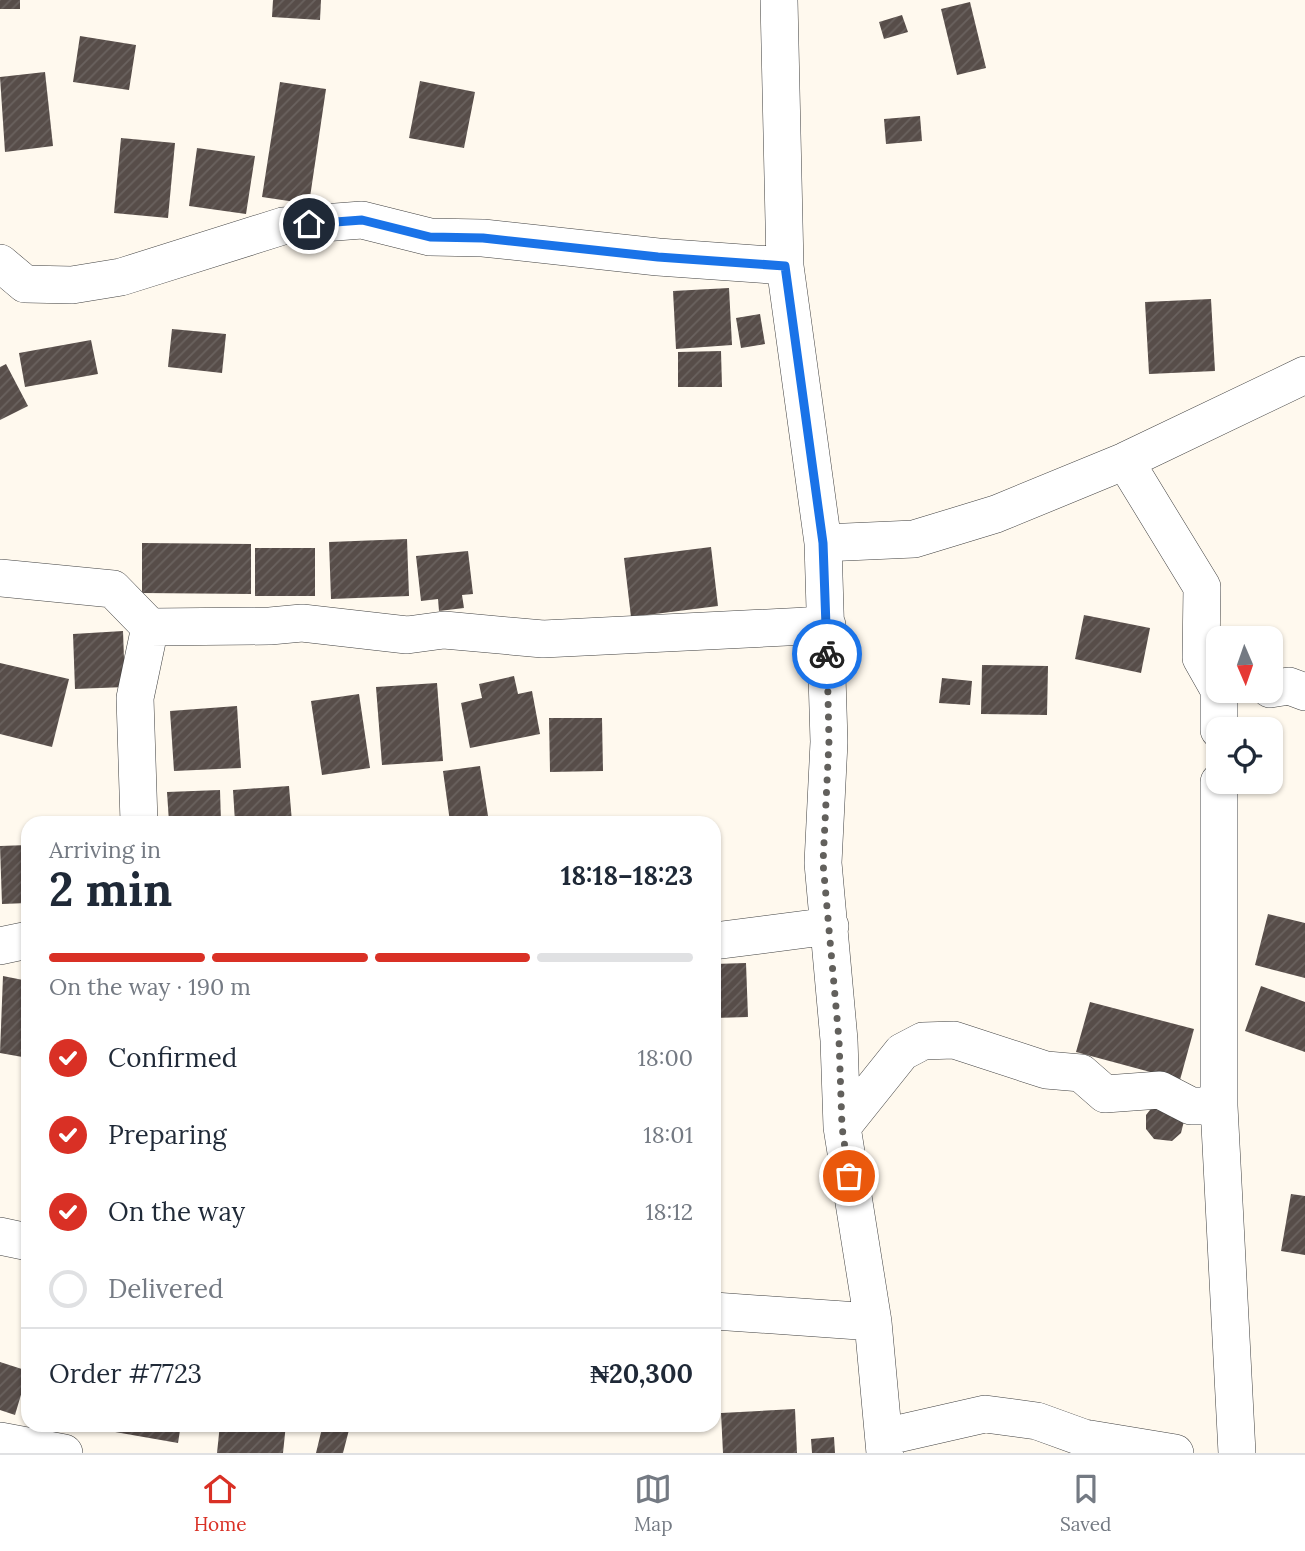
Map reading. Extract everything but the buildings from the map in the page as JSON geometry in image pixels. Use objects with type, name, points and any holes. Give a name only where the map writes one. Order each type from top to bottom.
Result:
[{"type":"street","points":[[779,0],[785,266],[823,543],[829,741],[823,863],[830,926],[842,1127],[873,1322],[884,1445],[985,1414],[1037,1421],[1084,1438],[1175,1453]]},
{"type":"street","points":[[3,272],[24,284],[72,285],[121,277],[198,250],[283,226],[362,220],[430,237],[483,238],[658,257],[785,266]]},
{"type":"street","points":[[823,543],[914,540],[996,514],[1125,461],[1305,375]]},
{"type":"street","points":[[1125,461],[1202,587],[1201,658],[1206,667]]},
{"type":"street","points":[[0,578],[113,589],[150,627],[270,626],[302,622],[407,635],[444,630],[543,639],[827,625]]},
{"type":"street","points":[[139,816],[135,698],[150,627]]},
{"type":"street","points":[[1283,687],[1289,686],[1305,692]]},
{"type":"street","points":[[1219,794],[1219,1106],[1237,1453]]},
{"type":"street","points":[[721,940],[830,926]]},
{"type":"street","points":[[0,946],[21,942]]},
{"type":"street","points":[[842,1127],[902,1052],[923,1041],[954,1040],[1046,1070],[1081,1073],[1105,1094],[1160,1090],[1191,1106],[1219,1106]]},
{"type":"street","points":[[0,1236],[21,1240]]},
{"type":"street","points":[[721,1311],[873,1322]]},
{"type":"street","points":[[0,1441],[64,1453]]},
{"type":"way so far","points":[[827,654],[829,741],[823,863],[839,1040],[842,1127],[849,1176]]},
{"type":"route","points":[[309,224],[362,220],[430,237],[483,238],[527,245],[579,247],[658,257],[785,266],[823,543],[827,654]]}]
